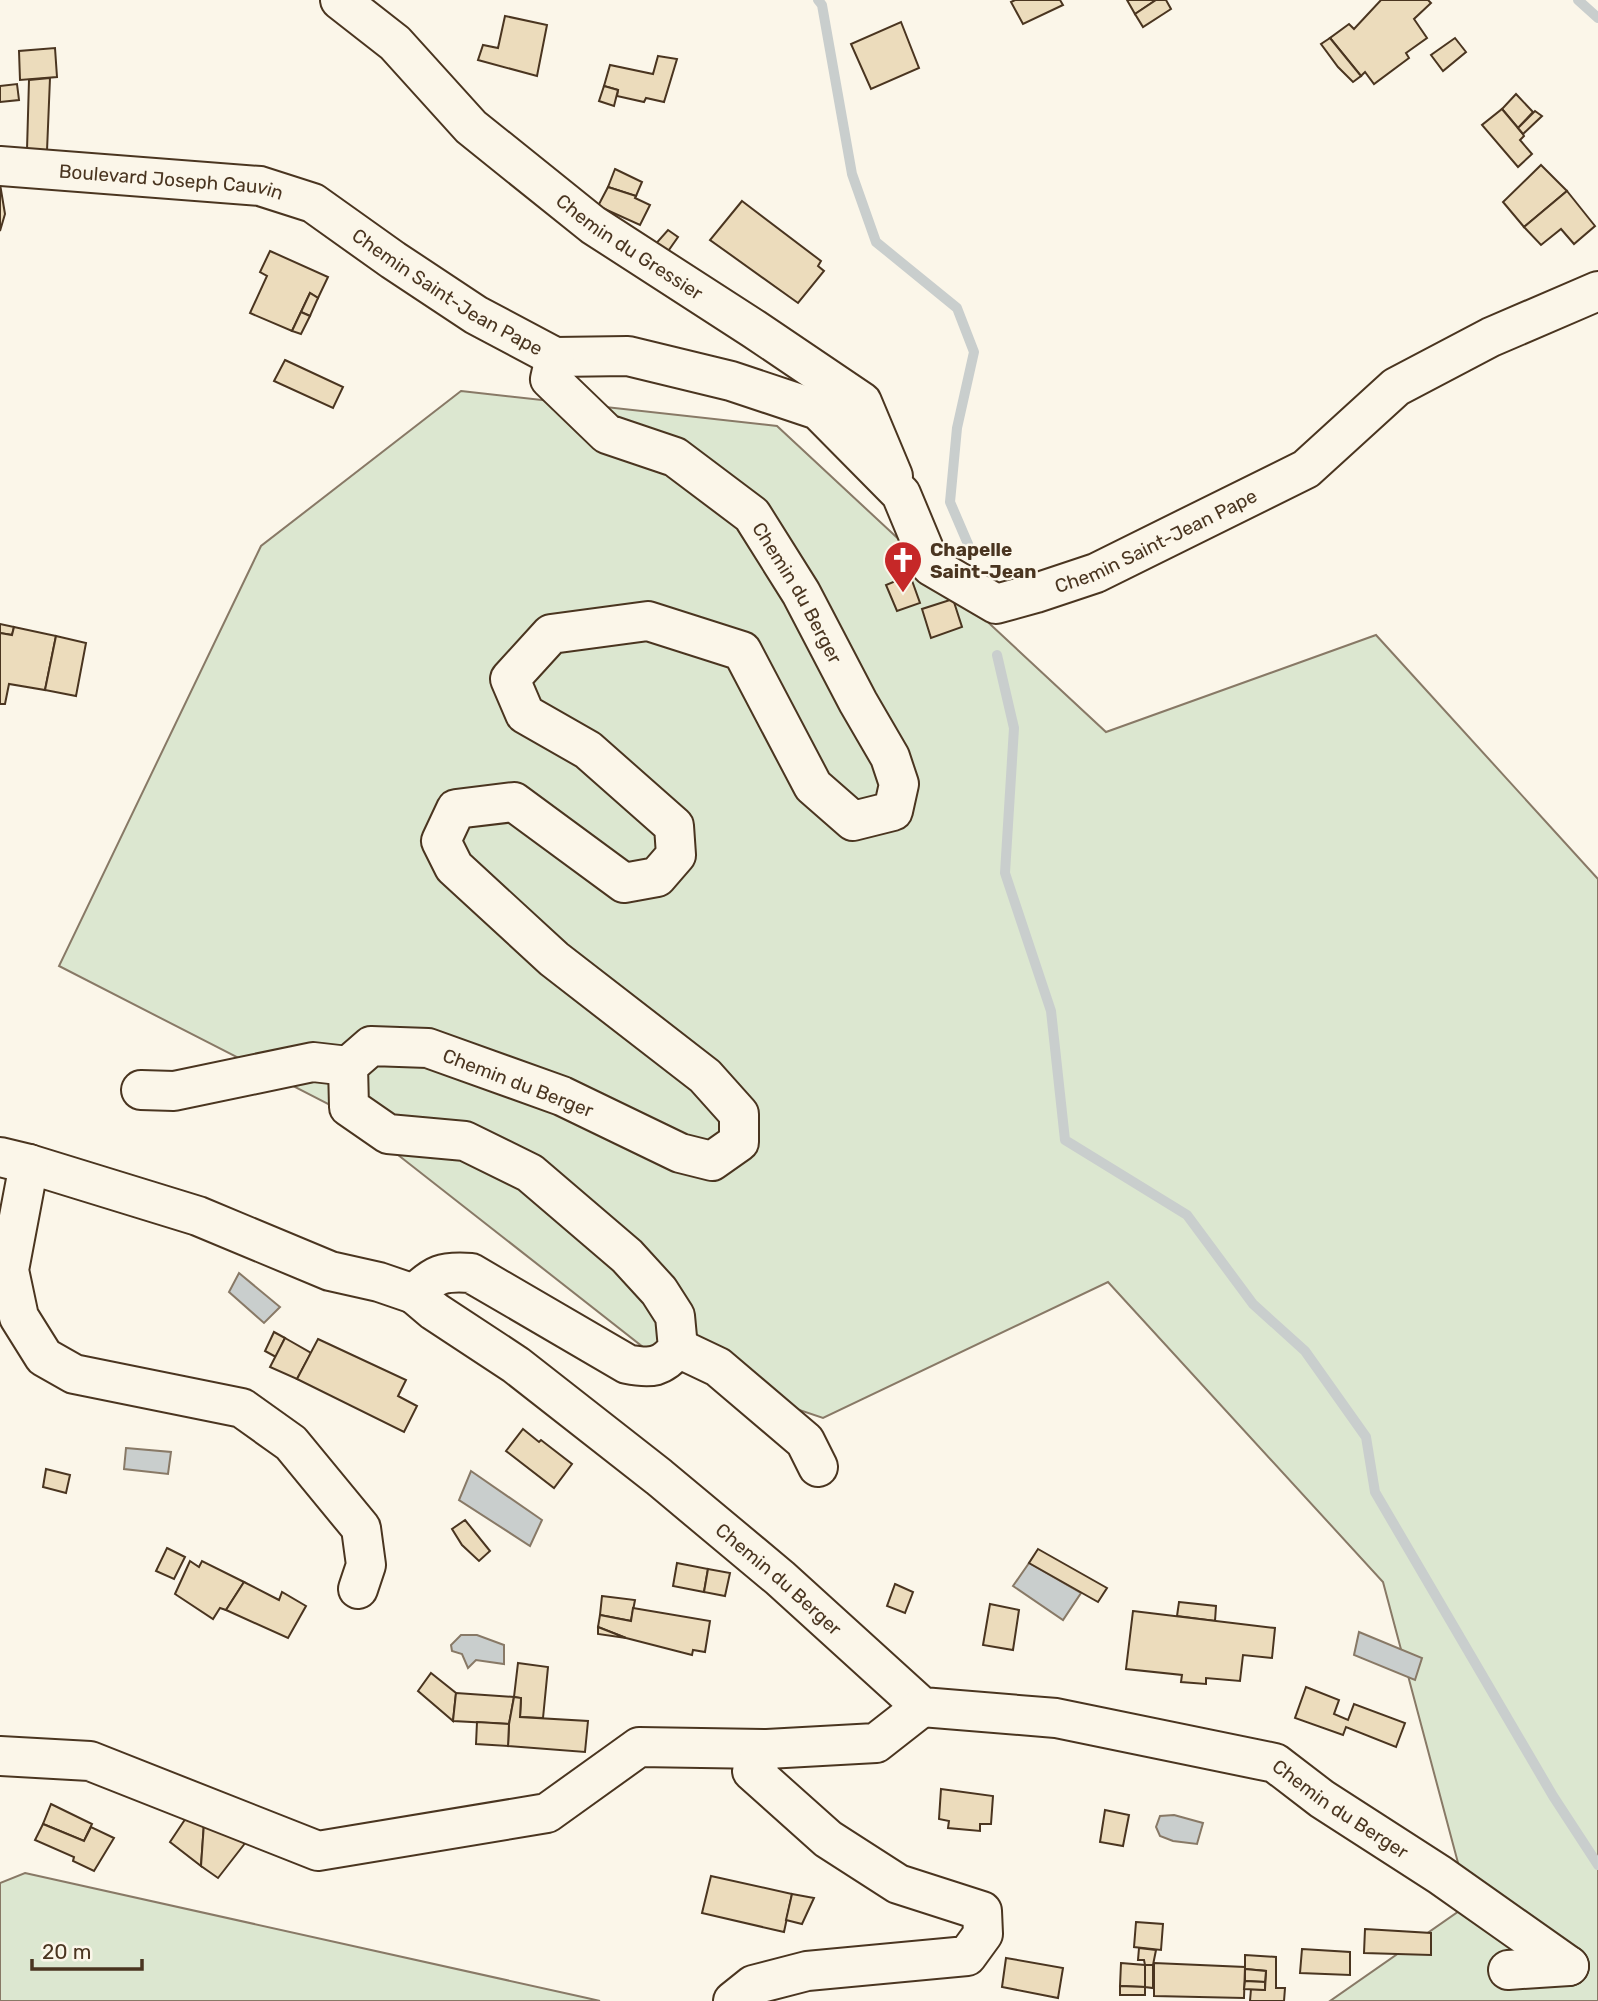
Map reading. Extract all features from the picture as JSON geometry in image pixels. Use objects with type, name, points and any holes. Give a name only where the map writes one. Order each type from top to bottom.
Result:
[{"type":"street","name":"Chemin du Gressier","points":[[340,0],[395,43],[471,127],[593,225],[862,402],[901,494]]},
{"type":"street","name":"Boulevard Joseph Cauvin","points":[[0,166],[260,186],[313,203],[335,218]]},
{"type":"street","name":"Chemin Saint-Jean Pape","points":[[335,218],[476,315],[555,357],[628,356],[731,381],[818,410],[901,494],[931,566],[996,604],[1096,573],[1307,470],[1396,387],[1491,337],[1598,291]]},
{"type":"street","name":"Chemin du Berger","points":[[348,1066],[371,1046],[428,1048],[562,1096],[680,1153],[712,1161],[739,1142],[739,1114],[705,1076],[554,959],[453,867],[441,841],[456,809],[513,802],[624,883],[657,877],[676,855],[674,826],[588,750],[525,714],[510,679],[551,634],[648,621],[742,651],[813,786],[853,821],[893,811],[899,784],[890,757],[801,593],[752,515],[675,457],[607,434],[550,379],[555,357]]},
{"type":"street","points":[[141,1090],[174,1091],[313,1062],[348,1066],[349,1107],[388,1134],[465,1141],[520,1168],[627,1256],[659,1291],[676,1316],[678,1348],[669,1359],[647,1368],[626,1364],[471,1272],[448,1272],[429,1279],[414,1294]]},
{"type":"street","name":"Chemin du Berger","points":[[14,1160],[198,1216],[330,1272],[379,1282],[414,1294],[434,1311],[516,1365],[659,1477],[780,1578],[922,1707],[1056,1718],[1275,1763],[1322,1799],[1440,1875],[1569,1966],[1508,1970]]},
{"type":"street","points":[[14,1160],[4,1275],[19,1317],[44,1357],[74,1374],[242,1408],[291,1443],[361,1528],[366,1565],[358,1589]]},
{"type":"street","points":[[678,1348],[718,1367],[806,1441],[818,1467]]},
{"type":"street","points":[[0,1756],[90,1761],[318,1851],[547,1813],[639,1748],[766,1749],[876,1743],[922,1707]]},
{"type":"street","points":[[733,2001],[753,1985],[807,1971],[967,1956],[983,1934],[982,1911],[898,1884],[828,1839],[752,1771],[766,1749]]},
{"type":"green space","points":[[461,391],[777,426],[1106,732],[1376,635],[1598,879],[1598,2001],[1330,2001],[1469,1904],[1383,1582],[1108,1282],[823,1418],[666,1365],[342,1111],[59,966],[261,546]]},
{"type":"green space","points":[[25,1873],[600,2001],[0,2001],[0,1883]]},
{"type":"shaded area","points":[[239,1273],[280,1307],[264,1323],[229,1292]]},
{"type":"shaded area","points":[[126,1448],[171,1452],[168,1474],[124,1469]]},
{"type":"shaded area","points":[[471,1471],[542,1520],[530,1546],[459,1500]]},
{"type":"shaded area","points":[[1029,1563],[1081,1593],[1063,1620],[1013,1586]]},
{"type":"shaded area","points":[[1359,1632],[1422,1658],[1415,1680],[1354,1655]]},
{"type":"shaded area","points":[[461,1635],[477,1635],[504,1645],[504,1664],[476,1660],[468,1668],[462,1654],[452,1651],[451,1645]]},
{"type":"shaded area","points":[[1174,1815],[1203,1823],[1197,1844],[1173,1841],[1160,1836],[1156,1827],[1160,1816]]},
{"type":"building","points":[[1060,0],[1063,5],[1023,24],[1011,2]]},
{"type":"building","points":[[1127,0],[1156,0],[1135,14]]},
{"type":"building","points":[[1156,0],[1166,0],[1171,9],[1143,27],[1135,14]]},
{"type":"building","points":[[1381,0],[1428,0],[1431,3],[1414,19],[1427,38],[1406,53],[1409,58],[1374,84],[1365,72],[1361,76],[1330,38],[1349,24],[1354,29]]},
{"type":"building","points":[[505,16],[547,25],[537,76],[478,60],[483,45],[498,48]]},
{"type":"building","points":[[901,22],[919,68],[871,89],[851,44]]},
{"type":"building","points":[[1330,38],[1361,76],[1353,82],[1321,44]]},
{"type":"building","points":[[1455,38],[1466,52],[1443,71],[1431,55]]},
{"type":"building","points":[[55,48],[57,77],[20,80],[19,51]]},
{"type":"building","points":[[658,56],[677,59],[664,102],[646,98],[644,102],[617,96],[618,90],[604,86],[610,65],[653,74]]},
{"type":"building","points":[[50,78],[47,151],[27,150],[29,80]]},
{"type":"building","points":[[17,84],[19,100],[0,102],[0,86]]},
{"type":"building","points":[[604,86],[618,90],[614,106],[599,101]]},
{"type":"building","points":[[1516,94],[1533,112],[1518,128],[1502,109]]},
{"type":"building","points":[[1502,109],[1523,134],[1520,140],[1532,154],[1518,167],[1482,125]]},
{"type":"building","points":[[1535,111],[1542,116],[1523,134],[1518,128]]},
{"type":"building","points":[[1541,165],[1567,191],[1524,227],[1503,202]]},
{"type":"building","points":[[615,169],[642,182],[636,196],[608,187]]},
{"type":"building","points":[[0,184],[5,214],[0,231]]},
{"type":"building","points":[[608,187],[636,196],[635,198],[650,205],[640,225],[598,206]]},
{"type":"building","points":[[1567,191],[1595,226],[1574,244],[1561,229],[1541,245],[1524,227]]},
{"type":"building","points":[[742,201],[821,261],[818,266],[824,271],[798,303],[710,240]]},
{"type":"building","points":[[668,230],[678,237],[664,257],[652,248]]},
{"type":"building","points":[[270,251],[328,277],[318,298],[310,293],[292,331],[250,313],[267,276],[260,272]]},
{"type":"building","points":[[310,293],[318,298],[310,316],[301,312]]},
{"type":"building","points":[[301,312],[310,316],[301,334],[292,331]]},
{"type":"building","points":[[285,360],[343,387],[333,408],[274,381]]},
{"type":"building","name":"Chapelle Saint-Jean","points":[[910,575],[920,603],[897,611],[886,585]]},
{"type":"building","points":[[953,599],[962,627],[931,638],[922,609]]},
{"type":"building","points":[[0,624],[14,627],[12,635],[0,633]]},
{"type":"building","points":[[14,627],[56,636],[45,690],[9,684],[5,704],[0,704],[0,633],[12,635]]},
{"type":"building","points":[[56,636],[86,643],[76,696],[45,690]]},
{"type":"building","points":[[274,1332],[285,1338],[276,1357],[265,1351]]},
{"type":"building","points":[[285,1338],[311,1353],[297,1379],[270,1367]]},
{"type":"building","points":[[318,1339],[406,1380],[398,1396],[417,1406],[404,1432],[297,1379]]},
{"type":"building","points":[[523,1429],[572,1464],[554,1488],[506,1451]]},
{"type":"building","points":[[46,1469],[70,1475],[66,1493],[43,1487]]},
{"type":"building","points":[[465,1520],[490,1551],[479,1561],[462,1545],[452,1529]]},
{"type":"building","points":[[167,1548],[185,1557],[174,1579],[156,1571]]},
{"type":"building","points":[[1038,1549],[1107,1588],[1098,1602],[1029,1563]]},
{"type":"building","points":[[190,1561],[199,1567],[202,1561],[244,1582],[226,1610],[220,1608],[213,1619],[175,1594]]},
{"type":"building","points":[[677,1563],[708,1569],[704,1592],[673,1586]]},
{"type":"building","points":[[708,1569],[730,1573],[725,1596],[704,1592]]},
{"type":"building","points":[[244,1582],[279,1600],[282,1592],[306,1606],[288,1638],[226,1610]]},
{"type":"building","points":[[895,1584],[913,1592],[905,1613],[887,1606]]},
{"type":"building","points":[[602,1596],[635,1600],[631,1621],[600,1615]]},
{"type":"building","points":[[1179,1602],[1216,1606],[1215,1621],[1177,1616]]},
{"type":"building","points":[[990,1604],[1019,1610],[1013,1650],[983,1645]]},
{"type":"building","points":[[633,1608],[710,1621],[705,1652],[693,1650],[692,1655],[626,1638],[598,1627],[600,1615],[631,1621]]},
{"type":"building","points":[[1133,1611],[1275,1628],[1272,1658],[1243,1655],[1240,1681],[1206,1678],[1206,1684],[1181,1682],[1182,1675],[1126,1669]]},
{"type":"building","points":[[598,1627],[626,1638],[598,1634]]},
{"type":"building","points":[[518,1663],[548,1667],[543,1718],[520,1717],[521,1698],[514,1697]]},
{"type":"building","points":[[431,1673],[456,1693],[453,1721],[418,1691]]},
{"type":"building","points":[[1306,1687],[1339,1700],[1334,1714],[1348,1720],[1354,1704],[1405,1723],[1396,1747],[1346,1727],[1343,1735],[1295,1718]]},
{"type":"building","points":[[456,1693],[514,1697],[509,1724],[453,1721]]},
{"type":"building","points":[[514,1697],[521,1698],[520,1717],[588,1721],[585,1752],[508,1746]]},
{"type":"building","points":[[477,1722],[509,1724],[508,1746],[476,1744]]},
{"type":"building","points":[[941,1789],[993,1796],[991,1824],[980,1824],[980,1831],[948,1828],[949,1821],[939,1819]]},
{"type":"building","points":[[51,1804],[92,1824],[84,1841],[43,1824]]},
{"type":"building","points":[[1105,1810],[1129,1815],[1123,1846],[1100,1842]]},
{"type":"building","points":[[188,1815],[204,1823],[201,1866],[170,1842]]},
{"type":"building","points":[[204,1823],[246,1842],[218,1878],[201,1866]]},
{"type":"building","points":[[43,1824],[84,1841],[91,1827],[114,1838],[94,1871],[73,1861],[74,1857],[35,1840]]},
{"type":"building","points":[[711,1876],[792,1894],[784,1932],[702,1913]]},
{"type":"building","points":[[792,1894],[814,1898],[802,1924],[786,1920]]},
{"type":"building","points":[[1136,1922],[1163,1924],[1161,1950],[1134,1947]]},
{"type":"building","points":[[1365,1929],[1431,1933],[1431,1955],[1364,1953]]},
{"type":"building","points":[[1139,1948],[1156,1950],[1153,1965],[1145,1965],[1144,1960],[1138,1960]]},
{"type":"building","points":[[1302,1949],[1350,1952],[1350,1975],[1300,1973]]},
{"type":"building","points":[[1245,1955],[1276,1957],[1276,1988],[1285,1988],[1284,2001],[1250,2001],[1251,1989],[1265,1990],[1266,1971],[1245,1969]]},
{"type":"building","points":[[1006,1958],[1063,1968],[1058,1998],[1002,1987]]},
{"type":"building","points":[[1121,1963],[1145,1965],[1145,1987],[1120,1986]]},
{"type":"building","points":[[1154,1963],[1245,1967],[1244,1998],[1154,1996]]},
{"type":"building","points":[[1145,1965],[1153,1965],[1153,1988],[1145,1987]]},
{"type":"building","points":[[1245,1969],[1266,1971],[1265,1982],[1245,1981]]},
{"type":"building","points":[[1245,1981],[1265,1982],[1265,1990],[1244,1989]]},
{"type":"building","points":[[1120,1986],[1145,1987],[1145,1995],[1120,1995]]},
{"type":"waterway","points":[[818,0],[822,5],[852,174],[876,242],[957,308],[974,352],[957,428],[950,502],[968,544]]},
{"type":"waterway","points":[[1578,0],[1598,18]]},
{"type":"waterway","points":[[997,655],[1014,728],[1005,873],[1051,1011],[1065,1140],[1187,1215],[1253,1304],[1305,1351],[1366,1437],[1375,1492],[1553,1796],[1598,1865]]},
{"type":"place","name":"Chapelle Saint-Jean","points":[[903,594]]}]
